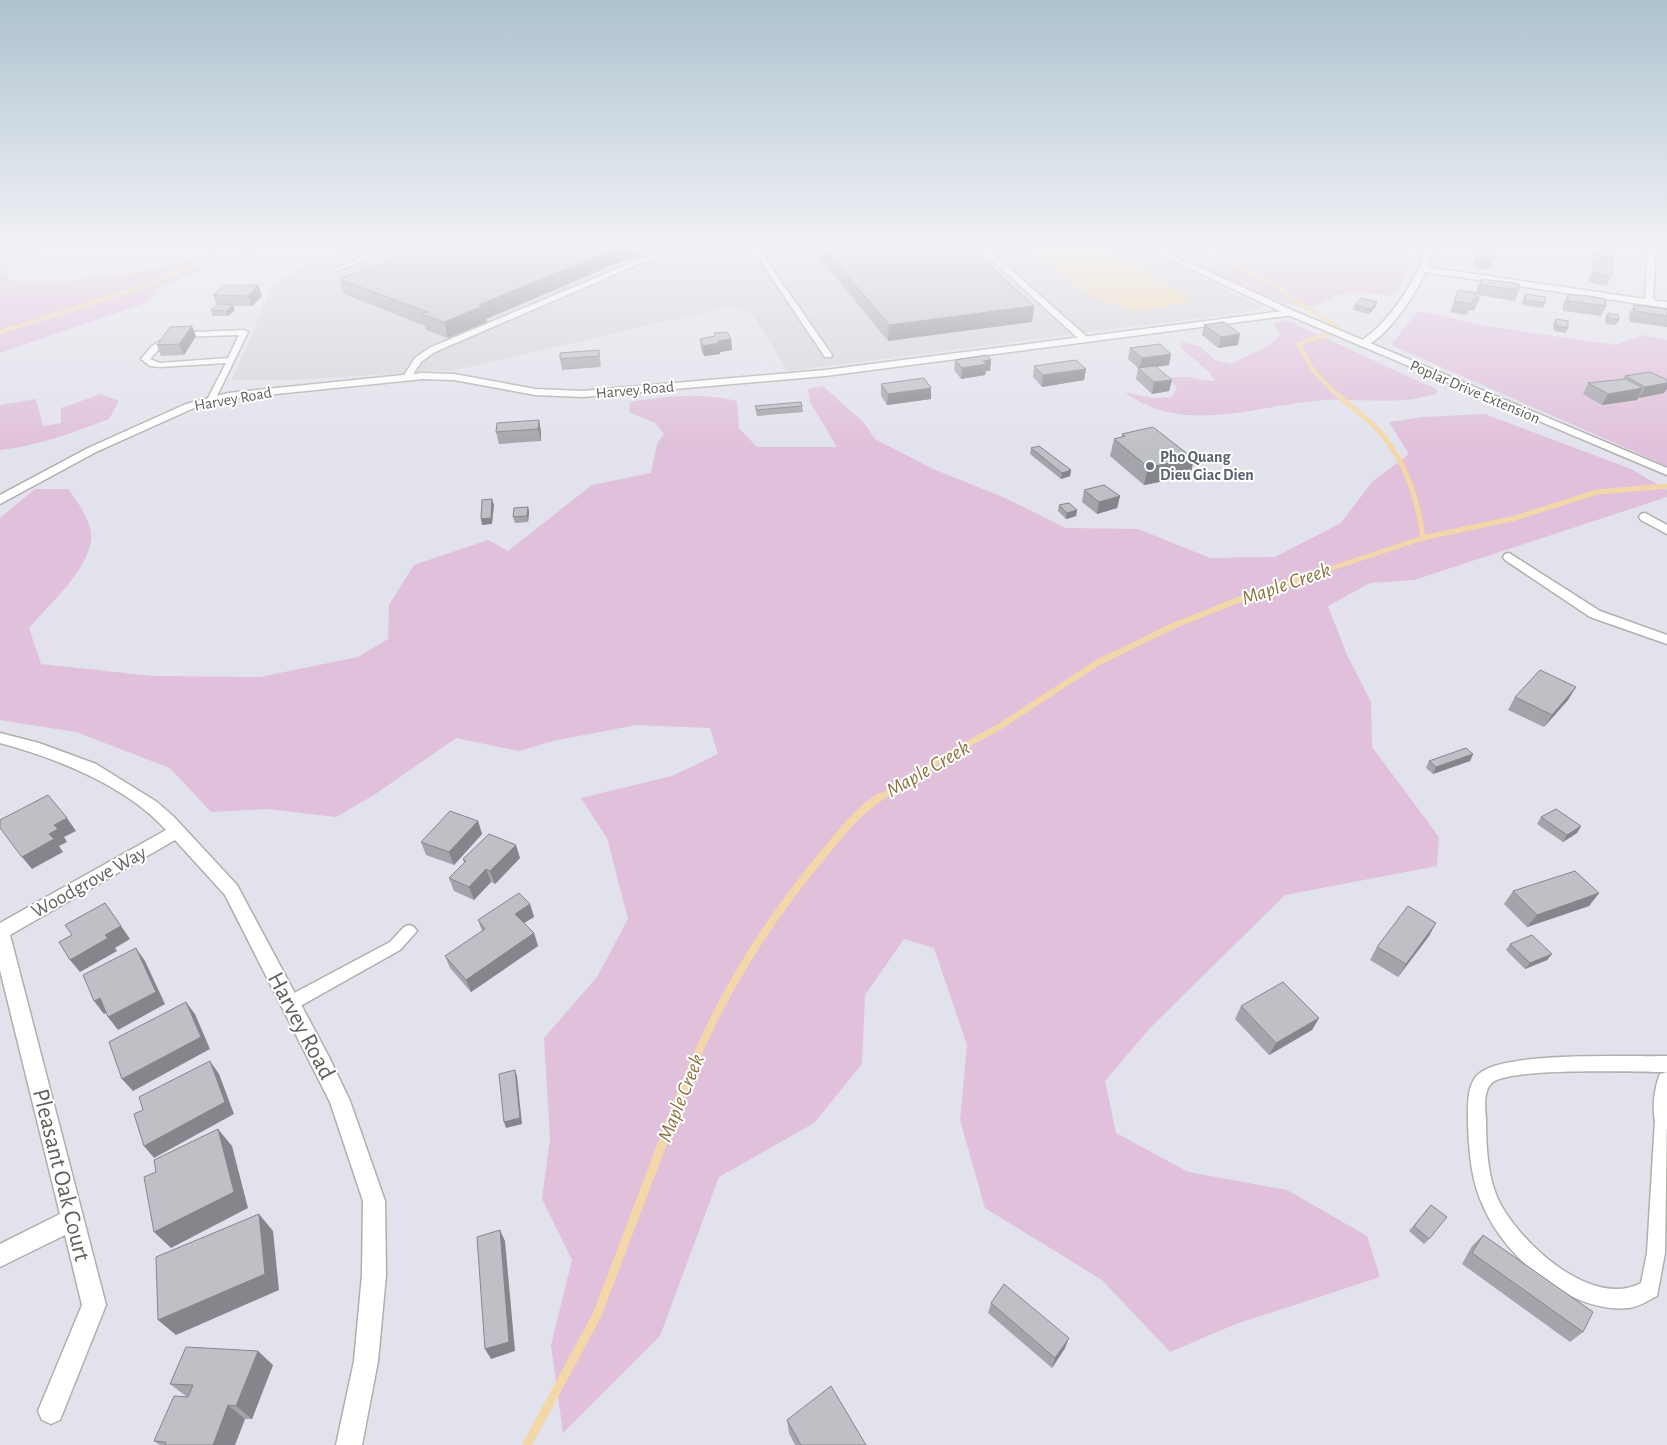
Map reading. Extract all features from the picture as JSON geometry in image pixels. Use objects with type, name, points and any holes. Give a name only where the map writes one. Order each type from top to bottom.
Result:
[{"type":"street","name":"Harvey Road","points":[[0,500],[37,479],[157,419],[190,406],[228,396],[407,377],[454,377],[535,392],[583,394],[833,372],[1271,314]]},
{"type":"street","name":"Poplar Drive Extension","points":[[1296,314],[1667,472]]},
{"type":"street","points":[[1363,344],[1380,333],[1396,314]]},
{"type":"street","points":[[1646,517],[1667,530]]},
{"type":"street","points":[[1509,557],[1595,614],[1667,640]]},
{"type":"street","name":"Harvey Road","points":[[0,738],[67,758],[111,780],[151,806],[178,832],[231,890],[340,1101],[374,1201],[374,1275],[368,1342],[349,1445]]},
{"type":"street","name":"Woodgrove Way","points":[[0,933],[178,832]]},
{"type":"street","name":"Pleasant Oak Court","points":[[0,933],[94,1305],[51,1411]]},
{"type":"street","points":[[1666,1123],[1667,1081]]},
{"type":"street","points":[[0,1256],[73,1219]]},
{"type":"lane","points":[[407,377],[418,360],[432,350],[516,314]]},
{"type":"lane","points":[[800,314],[828,355]]},
{"type":"lane","points":[[1056,314],[1082,338]]},
{"type":"lane","points":[[211,400],[231,360],[244,332],[176,335],[155,348],[145,359],[153,364],[160,365],[231,360]]},
{"type":"lane","points":[[289,1004],[395,946],[409,931]]},
{"type":"lane","points":[[1666,1123],[1656,1253],[1650,1289],[1631,1298],[1602,1298],[1565,1281],[1523,1250],[1506,1231],[1490,1203],[1478,1134],[1478,1091],[1485,1078],[1500,1071],[1559,1065],[1667,1064]]},
{"type":"shaded area","points":[[0,314],[113,314],[0,353]]},
{"type":"shaded area","points":[[260,314],[696,314],[456,370],[293,380],[232,380]]},
{"type":"shaded area","points":[[752,314],[1228,314],[788,371]]},
{"type":"shaded area","points":[[1415,314],[1434,314],[1487,326],[1616,345],[1643,335],[1667,340],[1667,466],[1391,345]]},
{"type":"shaded area","points":[[1286,320],[1438,390],[1436,394],[1406,400],[1325,400],[1248,411],[1197,415],[1172,413],[1148,405],[1125,392],[1153,398],[1171,397],[1177,389],[1170,378],[1188,377],[1215,381],[1209,372],[1180,347],[1182,342],[1199,346],[1215,360],[1231,364],[1270,345],[1280,335],[1273,324]]},
{"type":"shaded area","points":[[823,386],[864,423],[875,439],[933,469],[1005,498],[1066,528],[1138,529],[1210,558],[1275,557],[1341,523],[1372,482],[1409,454],[1389,422],[1422,417],[1485,414],[1631,469],[1667,490],[1667,497],[1414,580],[1370,583],[1328,606],[1347,655],[1371,702],[1372,747],[1439,837],[1437,866],[1285,895],[1150,1028],[1105,1081],[1116,1133],[1188,1172],[1287,1190],[1367,1236],[1380,1277],[1236,1324],[1170,1352],[1102,1280],[985,1208],[960,1120],[967,1045],[934,948],[904,939],[865,995],[862,1064],[814,1123],[719,1177],[660,1336],[563,1433],[551,1345],[572,1260],[542,1199],[550,1139],[544,1038],[597,977],[628,919],[607,838],[581,798],[672,776],[718,754],[710,728],[636,725],[553,741],[519,751],[456,738],[374,795],[336,817],[268,809],[211,812],[170,768],[76,732],[0,720],[0,518],[35,489],[68,489],[84,513],[90,527],[91,541],[88,553],[82,564],[66,588],[29,628],[41,664],[152,676],[260,677],[358,657],[388,639],[389,605],[414,565],[488,540],[508,551],[592,485],[651,473],[657,444],[664,434],[655,423],[629,412],[630,402],[684,396],[724,398],[737,401],[739,428],[757,447],[837,447],[810,402],[808,389]]},
{"type":"shaded area","points":[[101,394],[119,401],[109,419],[42,442],[0,450],[0,405],[36,399],[43,426],[61,423],[61,408]]},
{"type":"building","points":[[423,314],[462,314],[444,322]]},
{"type":"building","points":[[880,314],[970,314],[889,325]]},
{"type":"building","points":[[1608,314],[1615,314],[1618,315],[1619,320],[1608,318]]},
{"type":"building","points":[[1556,319],[1568,321],[1568,328],[1556,326]]},
{"type":"building","points":[[1224,322],[1240,334],[1221,337],[1204,325]]},
{"type":"building","points":[[192,326],[179,344],[157,345],[170,327]]},
{"type":"building","points":[[727,332],[731,339],[718,341],[719,343],[703,346],[700,339],[715,336],[714,333]]},
{"type":"building","points":[[1160,344],[1171,354],[1142,358],[1130,348]]},
{"type":"building","points":[[599,350],[599,356],[560,359],[560,353]]},
{"type":"building","points":[[987,355],[991,360],[983,361],[987,364],[962,368],[955,360]]},
{"type":"building","points":[[1076,360],[1086,369],[1043,375],[1034,366]]},
{"type":"building","points":[[1155,366],[1172,380],[1154,382],[1138,368]]},
{"type":"building","points":[[1650,372],[1667,380],[1667,383],[1645,387],[1625,376]]},
{"type":"building","points":[[924,378],[931,388],[888,394],[881,384]]},
{"type":"building","points":[[1626,379],[1643,388],[1608,394],[1588,383]]},
{"type":"building","points":[[801,402],[802,406],[757,410],[755,406]]},
{"type":"building","points":[[539,420],[538,429],[496,432],[497,423]]},
{"type":"building","points":[[1153,427],[1194,459],[1148,467],[1114,439],[1125,436],[1122,434]]},
{"type":"building","points":[[1039,446],[1071,470],[1062,473],[1031,448]]},
{"type":"building","points":[[1104,485],[1120,496],[1099,502],[1084,490]]},
{"type":"building","points":[[492,499],[491,518],[481,519],[482,500]]},
{"type":"building","points":[[1069,503],[1077,510],[1067,513],[1059,505]]},
{"type":"building","points":[[528,507],[527,516],[513,517],[514,508]]},
{"type":"building","points":[[1540,670],[1576,687],[1552,715],[1515,697]]},
{"type":"building","points":[[1466,748],[1473,754],[1436,767],[1429,761]]},
{"type":"building","points":[[48,795],[67,818],[54,825],[58,829],[49,834],[54,839],[22,857],[0,828],[0,820]]},
{"type":"building","points":[[1556,809],[1581,826],[1567,835],[1541,817]]},
{"type":"building","points":[[450,811],[478,821],[449,852],[421,842]]},
{"type":"building","points":[[489,834],[516,845],[490,871],[486,869],[469,887],[449,878],[466,861],[463,859]]},
{"type":"building","points":[[1575,871],[1599,893],[1537,915],[1513,891]]},
{"type":"building","points":[[519,893],[530,904],[515,914],[534,933],[466,980],[445,956],[485,929],[478,920]]},
{"type":"building","points":[[105,903],[121,926],[105,935],[108,938],[70,960],[59,942],[72,935],[65,925]]},
{"type":"building","points":[[1408,906],[1436,923],[1406,964],[1377,947]]},
{"type":"building","points":[[1532,935],[1552,954],[1530,963],[1510,944]]},
{"type":"building","points":[[136,948],[156,992],[108,1017],[100,998],[94,1001],[83,975]]},
{"type":"building","points":[[1283,982],[1319,1018],[1276,1043],[1241,1006]]},
{"type":"building","points":[[186,1002],[201,1037],[122,1079],[109,1042]]},
{"type":"building","points":[[210,1061],[225,1102],[144,1146],[134,1114],[143,1110],[139,1097]]},
{"type":"building","points":[[515,1070],[520,1118],[504,1122],[499,1074]]},
{"type":"building","points":[[218,1129],[234,1192],[154,1232],[144,1177],[156,1172],[154,1160]]},
{"type":"building","points":[[1431,1205],[1447,1217],[1429,1239],[1414,1226]]},
{"type":"building","points":[[259,1214],[265,1274],[158,1320],[156,1257]]},
{"type":"building","points":[[500,1230],[509,1342],[485,1349],[477,1237]]},
{"type":"building","points":[[1483,1235],[1593,1312],[1583,1332],[1472,1253]]},
{"type":"building","points":[[1004,1284],[1069,1338],[1055,1358],[991,1303]]},
{"type":"building","points":[[186,1347],[258,1351],[236,1406],[228,1405],[213,1445],[165,1445],[166,1442],[154,1441],[174,1396],[188,1397],[193,1385],[170,1384]]},
{"type":"building","points":[[831,1386],[866,1445],[801,1445],[787,1420]]},
{"type":"waterway","points":[[0,332],[55,314]]},
{"type":"waterway","points":[[1317,314],[1338,327]]},
{"type":"waterway","points":[[1331,333],[1298,344],[1313,370],[1332,390]]},
{"type":"waterway","points":[[1332,390],[1379,431],[1396,455],[1414,495],[1423,538]]},
{"type":"waterway","name":"Maple Creek","points":[[1423,538],[1515,518],[1597,492],[1667,486]]},
{"type":"waterway","name":"Maple Creek","points":[[1325,570],[1423,538]]},
{"type":"waterway","name":"Maple Creek","points":[[878,799],[951,753],[999,727],[1097,663],[1175,625],[1246,597],[1325,570]]},
{"type":"waterway","name":"Maple Creek","points":[[685,1085],[712,1023],[728,992],[764,933],[805,877],[838,837],[858,815],[880,797]]},
{"type":"waterway","name":"Maple Creek","points":[[527,1445],[597,1315],[685,1084]]},
{"type":"place","name":"Pho Quang Dieu Giac Dien","points":[[1150,466]]}]
